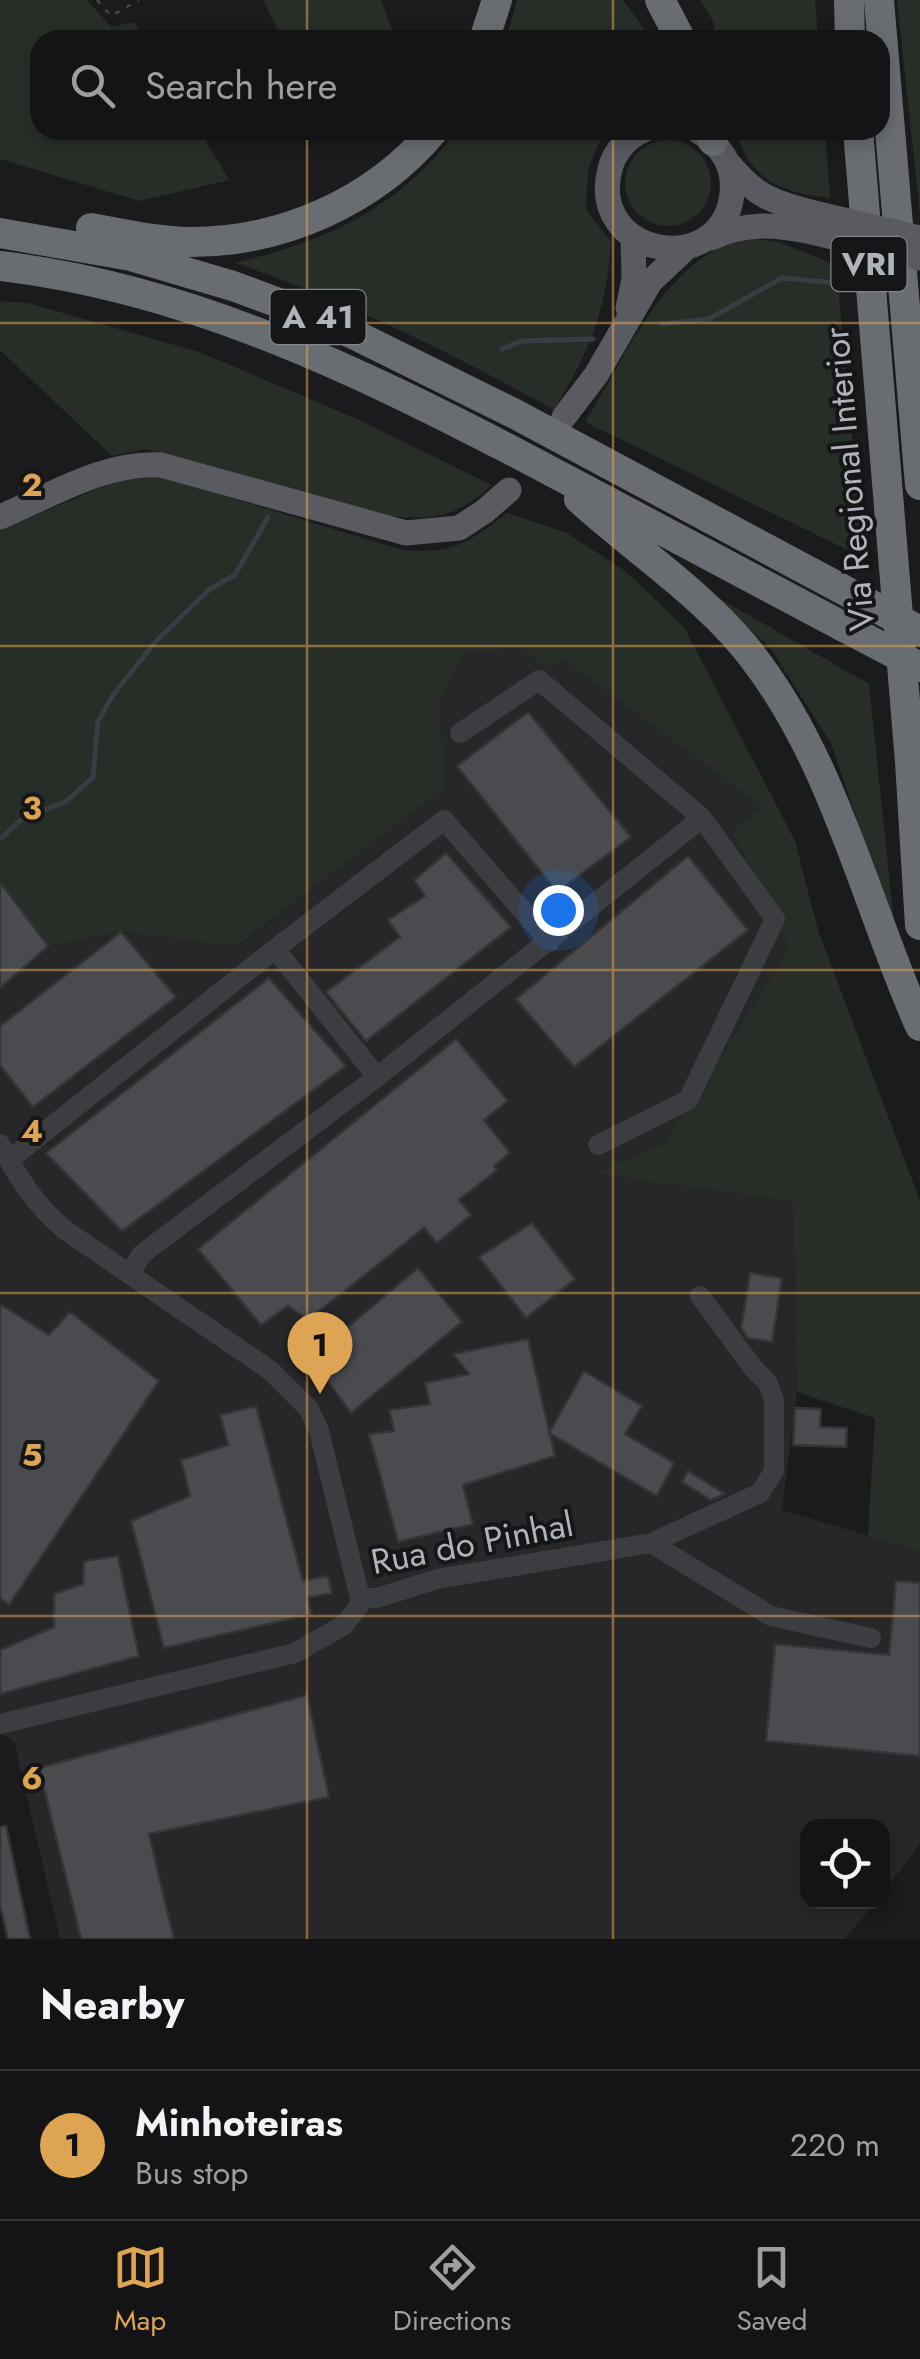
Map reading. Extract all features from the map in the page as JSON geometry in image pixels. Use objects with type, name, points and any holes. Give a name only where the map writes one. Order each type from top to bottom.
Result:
[{"type":"highway","points":[[487,30],[497,0]]},
{"type":"highway","points":[[660,0],[676,30]]},
{"type":"highway","points":[[682,0],[697,30]]},
{"type":"highway","points":[[879,0],[882,30]]},
{"type":"highway","points":[[890,130],[920,485]]},
{"type":"highway","points":[[36,239],[64,224],[190,242],[251,236],[307,221],[356,198],[395,169],[424,140]]},
{"type":"highway","name":"Via Regional Interior","points":[[859,140],[910,762]]},
{"type":"highway","name":"A 41","points":[[0,233],[131,256],[233,286],[328,321],[498,405],[920,631]]},
{"type":"highway","name":"A 41","points":[[0,266],[142,294],[264,334],[379,383],[920,667]]},
{"type":"highway","points":[[543,468],[726,626],[768,680],[808,747],[827,790],[920,1026]]},
{"type":"highway","points":[[910,762],[920,822]]},
{"type":"highway","points":[[910,762],[920,925]]},
{"type":"main road","points":[[630,140],[621,146],[611,164],[607,184],[609,205],[618,223],[633,238],[667,250],[759,224],[811,222],[920,238]]},
{"type":"main road","points":[[713,141],[752,192],[811,222],[920,258]]},
{"type":"main road","points":[[564,417],[596,375],[650,282],[726,216],[733,181],[713,141]]},
{"type":"main road","points":[[625,323],[634,280],[633,238]]},
{"type":"main road","points":[[0,516],[107,472],[143,464],[161,465],[406,534],[459,528],[509,490]]},
{"type":"street","points":[[460,733],[539,680],[702,818],[775,919],[688,1100],[598,1144]]},
{"type":"street","points":[[129,1274],[142,1254],[377,1077],[702,818]]},
{"type":"street","points":[[360,1598],[320,1431],[309,1409],[271,1371],[44,1212],[27,1192],[4,1152],[444,820],[550,942]]},
{"type":"street","points":[[275,949],[377,1077]]},
{"type":"street","name":"Rua do Pinhal","points":[[0,1724],[295,1653],[344,1625],[359,1606],[360,1598],[377,1598],[437,1579],[650,1543],[760,1494],[774,1471],[774,1400],[768,1383],[754,1370],[700,1296]]},
{"type":"street","points":[[650,1543],[771,1616],[871,1638]]},
{"type":"path","points":[[97,0],[110,16],[140,0]]},
{"type":"shaded area","points":[[0,0],[87,0],[111,27],[134,22],[139,30],[30,30],[30,140],[205,140],[229,180],[139,201],[0,159]]},
{"type":"shaded area","points":[[263,0],[381,0],[392,30],[278,30]]},
{"type":"shaded area","points":[[517,0],[623,0],[645,30],[509,30]]},
{"type":"shaded area","points":[[700,0],[815,0],[817,30],[715,30]]},
{"type":"shaded area","points":[[897,0],[920,0],[920,214]]},
{"type":"shaded area","points":[[449,140],[601,140],[588,169],[586,209],[611,242],[605,290],[587,349],[554,410],[398,329],[235,263],[301,244],[359,218],[411,181]]},
{"type":"shaded area","points":[[668,140],[685,143],[699,152],[708,166],[708,200],[699,214],[685,223],[668,226],[651,223],[637,214],[628,200],[625,183],[628,166],[637,152],[651,143]]},
{"type":"shaded area","points":[[739,140],[826,140],[830,198],[797,192],[770,181],[759,173]]},
{"type":"shaded area","points":[[753,239],[778,242],[836,265],[864,558],[585,422],[641,327],[674,283],[715,250]]},
{"type":"shaded area","points":[[0,301],[28,303],[199,352],[355,418],[492,485],[467,504],[444,514],[388,516],[145,449],[112,456],[0,350]]},
{"type":"shaded area","points":[[160,476],[402,550],[459,545],[507,513],[567,533],[628,573],[685,629],[795,841],[818,930],[920,1201],[920,1551],[868,1536],[875,1418],[797,1392],[793,1201],[593,1173],[664,1144],[790,948],[732,833],[762,806],[564,660],[545,667],[522,648],[464,652],[439,702],[445,787],[237,946],[121,932],[48,946],[0,882],[0,530],[123,478]]},
{"type":"shaded area","points":[[717,597],[869,684],[895,932],[831,743],[769,646],[715,600]]},
{"type":"shaded area","points":[[522,648],[564,660],[763,806],[732,833],[790,948],[663,1145],[595,1172],[793,1201],[797,1392],[782,1510],[920,1551],[920,1844],[890,1884],[890,1819],[800,1819],[800,1909],[870,1909],[845,1939],[60,1939],[14,1741],[0,1734],[0,882],[49,946],[121,932],[238,946],[444,787],[439,702],[464,651]]},
{"type":"building","points":[[528,712],[631,837],[557,892],[457,766]]},
{"type":"building","points":[[446,853],[511,927],[366,1041],[326,992],[400,937],[388,920],[425,896],[414,880]]},
{"type":"building","points":[[688,856],[748,930],[574,1067],[516,999]]},
{"type":"building","points":[[0,882],[48,946],[0,988]]},
{"type":"building","points":[[121,932],[176,997],[33,1107],[0,1065],[0,1026]]},
{"type":"building","points":[[269,978],[346,1066],[122,1231],[46,1153]]},
{"type":"building","points":[[456,1039],[508,1101],[484,1120],[510,1153],[494,1166],[497,1170],[459,1200],[471,1215],[437,1243],[424,1228],[308,1320],[288,1306],[261,1325],[198,1249]]},
{"type":"building","points":[[532,1223],[575,1279],[526,1318],[479,1257]]},
{"type":"building","points":[[418,1268],[462,1322],[351,1413],[311,1358]]},
{"type":"building","points":[[750,1273],[782,1278],[772,1342],[748,1338],[741,1328]]},
{"type":"building","points":[[0,1304],[49,1335],[70,1312],[159,1381],[9,1605],[0,1598]]},
{"type":"building","points":[[528,1339],[555,1456],[463,1485],[473,1524],[398,1542],[369,1434],[394,1431],[389,1410],[430,1404],[425,1383],[469,1374],[453,1354]]},
{"type":"building","points":[[584,1371],[642,1406],[625,1434],[674,1463],[657,1496],[549,1433]]},
{"type":"building","points":[[256,1406],[303,1581],[328,1576],[332,1593],[307,1598],[312,1614],[164,1648],[131,1521],[190,1496],[181,1460],[228,1445],[220,1415]]},
{"type":"building","points":[[795,1408],[821,1409],[820,1427],[847,1428],[846,1447],[793,1445]]},
{"type":"building","points":[[688,1471],[725,1494],[711,1500],[682,1482]]},
{"type":"building","points":[[118,1556],[139,1656],[0,1694],[0,1650],[54,1627],[54,1594],[83,1584],[84,1561]]},
{"type":"building","points":[[896,1581],[920,1583],[920,1756],[766,1741],[775,1644],[889,1655]]},
{"type":"building","points":[[307,1695],[329,1797],[149,1834],[174,1939],[81,1939],[39,1768]]},
{"type":"building","points":[[6,1826],[30,1939],[8,1939],[0,1904],[0,1827]]},
{"type":"waterway","points":[[662,324],[709,319],[782,278],[837,283]]},
{"type":"waterway","points":[[502,349],[522,341],[593,339]]},
{"type":"waterway","points":[[0,839],[21,820],[67,801],[93,777],[98,721],[113,695],[156,641],[209,590],[235,575],[268,517]]},
{"type":"place","name":"Minhoteiras","points":[[320,1394]]}]
